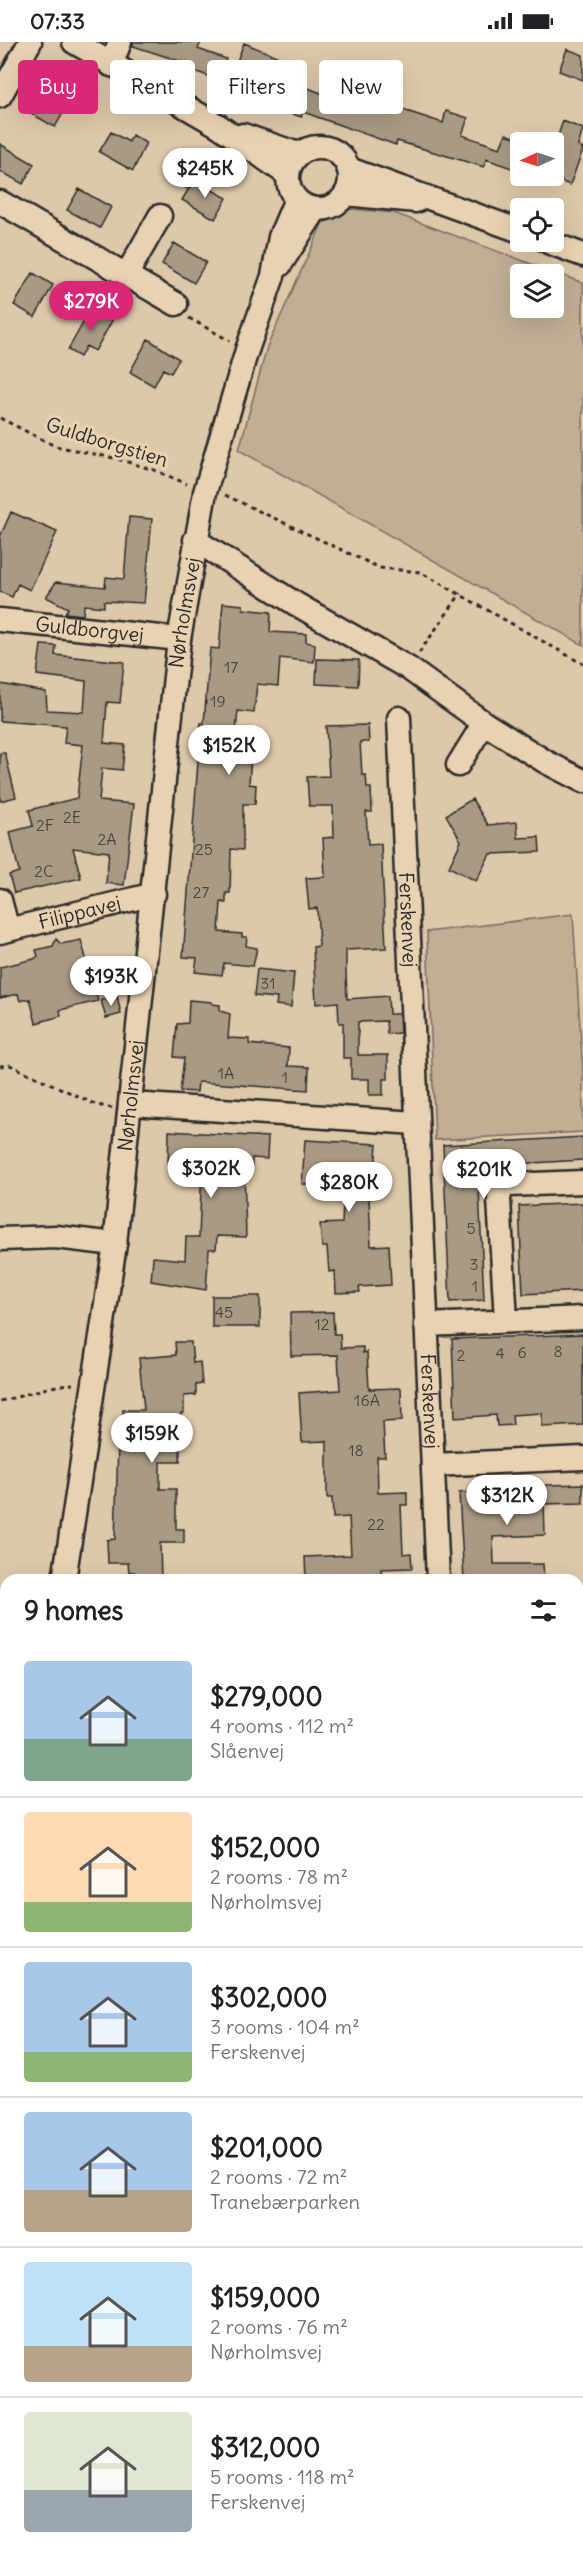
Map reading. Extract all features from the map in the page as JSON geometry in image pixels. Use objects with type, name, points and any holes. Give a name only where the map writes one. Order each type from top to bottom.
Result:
[{"type":"street","points":[[0,96],[30,42]]},
{"type":"street","points":[[74,42],[110,64]]},
{"type":"street","points":[[113,60],[120,42]]},
{"type":"street","points":[[195,112],[219,126],[288,175]]},
{"type":"street","points":[[219,126],[298,154]]},
{"type":"street","points":[[309,148],[329,148],[339,153],[349,169],[350,184],[346,194],[331,207],[306,204],[289,186],[288,175],[292,163],[298,154],[309,148]]},
{"type":"street","points":[[349,169],[510,227]]},
{"type":"street","points":[[346,194],[451,205]]},
{"type":"street","points":[[0,202],[176,304]]},
{"type":"street","name":"Nørholmsvej","points":[[65,1574],[115,1244],[154,894],[179,639],[195,540],[205,492],[247,350],[273,276],[280,237],[306,204]]},
{"type":"street","points":[[127,274],[160,216]]},
{"type":"street","points":[[564,248],[583,255]]},
{"type":"street","name":"Nørholmsvej","points":[[195,540],[296,604],[408,668],[484,723],[546,762],[583,781]]},
{"type":"street","name":"Guldborgvej","points":[[0,620],[179,639]]},
{"type":"street","name":"Ferskenvej","points":[[399,718],[438,1574]]},
{"type":"street","points":[[458,765],[484,723]]},
{"type":"street","name":"Filippavej","points":[[0,900],[4,931],[154,894]]},
{"type":"street","points":[[131,1104],[416,1123]]},
{"type":"street","points":[[506,1321],[499,1198],[501,1189],[509,1185],[583,1182]]},
{"type":"street","points":[[0,1239],[56,1237],[115,1244]]},
{"type":"street","points":[[426,1325],[583,1318]]},
{"type":"street","name":"Ferskenvej","points":[[433,1465],[583,1458]]},
{"type":"path","points":[[176,304],[182,314],[247,350]]},
{"type":"path","name":"Guldborgstien","points":[[0,418],[55,446],[154,470],[205,492],[232,496],[380,568],[420,572],[583,664]]},
{"type":"path","points":[[0,1066],[10,1065],[97,1105],[112,1109],[131,1104]]},
{"type":"path","points":[[0,1401],[19,1398],[52,1385],[95,1383]]},
{"type":"shaded area","points":[[351,209],[394,213],[532,264],[510,264],[510,318],[564,318],[564,276],[583,283],[583,645],[239,450],[267,347],[323,222]]},
{"type":"shaded area","points":[[573,914],[583,1074],[583,1132],[435,1140],[427,932]]},
{"type":"building","points":[[133,42],[201,42],[198,49],[226,59],[207,60],[207,76],[195,71],[195,60],[177,60],[133,46]]},
{"type":"building","points":[[244,43],[286,60],[237,60]]},
{"type":"building","points":[[567,49],[583,55],[583,80],[559,71]]},
{"type":"building","points":[[307,88],[319,92],[319,114],[403,114],[403,110],[443,123],[446,111],[468,118],[462,135],[500,148],[506,134],[510,135],[510,167],[486,159],[484,167],[397,141],[396,145],[307,113]]},
{"type":"building","points":[[32,114],[62,114],[55,127]]},
{"type":"building","points":[[563,121],[583,129],[578,146],[583,149],[570,185],[564,183],[564,132],[559,132]]},
{"type":"building","points":[[111,132],[129,142],[132,135],[146,143],[133,171],[99,152]]},
{"type":"building","points":[[0,144],[34,164],[23,184],[0,171]]},
{"type":"building","points":[[177,161],[197,172],[187,188],[168,177]]},
{"type":"building","points":[[194,180],[227,198],[215,219],[182,200]]},
{"type":"building","points":[[79,189],[111,207],[100,228],[67,210]]},
{"type":"building","points":[[174,243],[206,262],[194,283],[162,264]]},
{"type":"building","points":[[33,273],[53,285],[35,317],[14,305]]},
{"type":"building","points":[[92,307],[113,319],[95,351],[86,346],[80,357],[68,350]]},
{"type":"building","points":[[148,339],[179,359],[171,373],[163,369],[154,386],[130,372]]},
{"type":"building","points":[[11,512],[57,532],[30,590],[18,584],[12,597],[0,592],[0,537]]},
{"type":"building","points":[[129,517],[152,519],[144,603],[104,601],[104,607],[84,605],[83,615],[65,613],[68,608],[46,597],[56,582],[105,587],[106,577],[124,579]]},
{"type":"building","points":[[223,603],[243,605],[243,609],[271,612],[270,632],[306,634],[306,642],[315,644],[314,662],[280,658],[278,686],[257,684],[254,713],[238,711],[235,740],[252,741],[249,784],[256,785],[255,804],[243,804],[243,850],[231,849],[230,893],[226,893],[226,903],[221,902],[219,932],[242,934],[242,937],[247,937],[246,946],[257,948],[253,966],[224,963],[222,975],[195,972],[197,958],[183,957],[201,723],[204,723],[210,648],[219,649]]},
{"type":"building","points":[[41,645],[56,646],[55,655],[124,662],[120,703],[107,702],[104,743],[125,745],[122,770],[102,768],[99,801],[134,804],[124,885],[106,883],[109,852],[73,848],[81,878],[14,893],[9,875],[19,872],[10,832],[33,826],[29,810],[77,798],[83,745],[64,743],[66,726],[0,721],[0,684],[46,692],[47,710],[84,712],[86,681],[37,675]]},
{"type":"building","points":[[317,659],[359,660],[358,686],[316,684]]},
{"type":"building","points":[[368,725],[369,742],[360,742],[362,775],[366,775],[367,788],[371,788],[372,812],[366,812],[368,845],[381,844],[386,948],[346,950],[347,999],[388,996],[389,1014],[399,1014],[400,1033],[387,1034],[386,1021],[358,1022],[358,1055],[388,1055],[388,1079],[383,1079],[383,1095],[369,1095],[369,1079],[351,1079],[351,1058],[343,1058],[343,1023],[339,1023],[338,1002],[316,1004],[313,947],[319,946],[317,908],[309,909],[306,878],[325,877],[323,838],[334,837],[333,806],[309,806],[307,777],[329,776],[326,726]]},
{"type":"building","points":[[0,753],[5,753],[16,797],[0,801]]},
{"type":"building","points":[[472,799],[488,825],[517,822],[518,838],[539,837],[540,852],[490,854],[476,881],[449,867],[461,841],[446,815]]},
{"type":"building","points":[[56,939],[61,944],[81,940],[98,1001],[60,1010],[61,1016],[36,1023],[30,999],[20,1001],[18,994],[0,998],[0,967],[34,959],[38,956],[36,950],[53,946]]},
{"type":"building","points":[[257,969],[294,973],[291,1007],[276,1005],[277,998],[254,996]]},
{"type":"building","points":[[117,996],[121,1014],[106,1018],[101,1000]]},
{"type":"building","points":[[189,1000],[212,1002],[212,1004],[220,1005],[220,1011],[230,1014],[228,1038],[249,1039],[249,1044],[289,1048],[288,1066],[309,1067],[308,1090],[198,1082],[197,1092],[180,1091],[184,1058],[174,1057],[177,1024],[188,1023]]},
{"type":"building","points":[[169,1131],[268,1137],[267,1159],[252,1158],[252,1169],[244,1168],[246,1237],[217,1236],[216,1249],[209,1249],[206,1290],[151,1281],[153,1257],[185,1260],[186,1237],[199,1237],[202,1166],[168,1164]]},
{"type":"building","points":[[583,1137],[583,1160],[478,1166],[484,1300],[450,1302],[443,1145]]},
{"type":"building","points":[[305,1140],[377,1144],[373,1198],[369,1197],[371,1246],[389,1245],[391,1285],[359,1287],[360,1292],[336,1293],[335,1271],[329,1272],[327,1247],[322,1247],[320,1224],[342,1223],[344,1186],[302,1184]]},
{"type":"building","points":[[583,1203],[583,1291],[523,1294],[519,1206]]},
{"type":"building","points":[[212,1296],[260,1296],[260,1327],[212,1327]]},
{"type":"building","points":[[333,1312],[334,1334],[340,1334],[341,1348],[363,1347],[363,1353],[367,1352],[369,1389],[401,1388],[402,1421],[383,1422],[385,1457],[377,1457],[378,1493],[407,1492],[407,1505],[401,1505],[403,1554],[411,1553],[412,1568],[381,1569],[382,1574],[306,1574],[305,1557],[351,1555],[349,1517],[333,1518],[332,1498],[327,1498],[327,1441],[302,1442],[299,1393],[340,1390],[338,1355],[291,1356],[290,1313]]},
{"type":"building","points":[[583,1334],[583,1425],[542,1427],[542,1413],[512,1415],[513,1425],[497,1426],[496,1415],[455,1418],[452,1339]]},
{"type":"building","points":[[175,1342],[191,1342],[193,1363],[200,1362],[202,1384],[196,1385],[196,1395],[184,1396],[184,1413],[181,1413],[180,1422],[180,1462],[160,1462],[160,1489],[176,1489],[176,1529],[184,1529],[184,1543],[160,1543],[161,1574],[134,1574],[134,1572],[129,1572],[128,1563],[108,1563],[107,1540],[115,1539],[118,1445],[124,1445],[123,1410],[144,1410],[139,1358],[176,1355]]},
{"type":"building","points":[[583,1484],[583,1503],[544,1504],[545,1535],[493,1537],[494,1564],[543,1564],[544,1574],[464,1574],[459,1493],[516,1489],[516,1486]]}]
